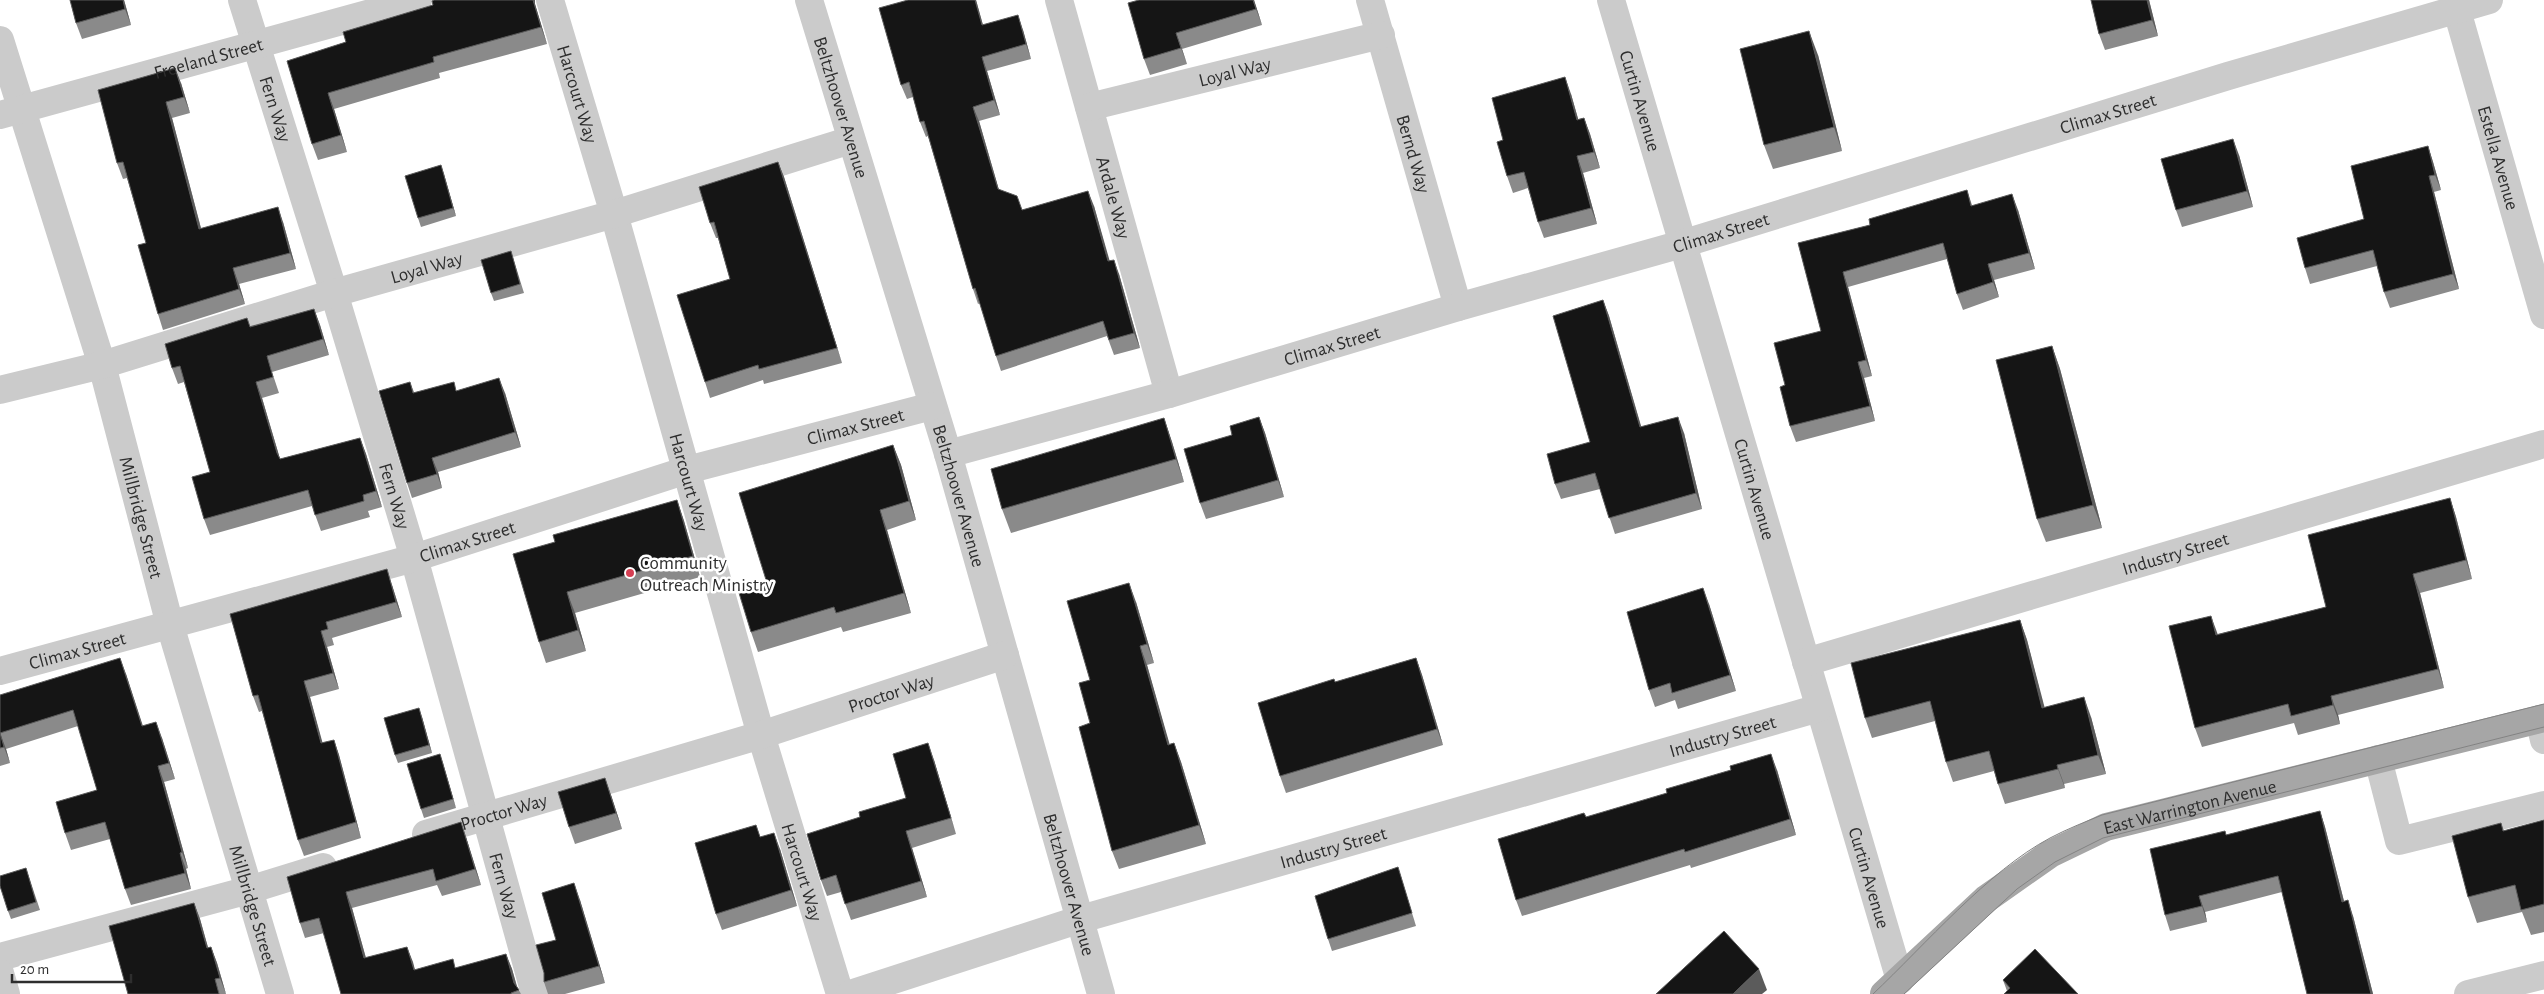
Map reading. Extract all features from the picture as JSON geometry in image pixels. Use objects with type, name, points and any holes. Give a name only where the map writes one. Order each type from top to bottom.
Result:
[{"type":"main road","name":"East Warrington Avenue","points":[[1892,987],[1986,899],[2050,854],[2106,827],[2378,759],[2542,726]]},
{"type":"street","name":"Fern Way","points":[[242,0],[334,293],[414,558],[535,994]]},
{"type":"street","name":"Freeland Street","points":[[11,112],[418,0]]},
{"type":"street","name":"Harcourt Way","points":[[550,0],[614,214],[761,735],[840,994]]},
{"type":"street","name":"Beltzhoover Avenue","points":[[809,0],[948,454],[1101,994]]},
{"type":"street","name":"Ardale Way","points":[[1059,0],[1169,394]]},
{"type":"street","name":"Bernd Way","points":[[1370,0],[1458,307]]},
{"type":"street","name":"Curtin Avenue","points":[[1610,0],[1806,662],[1892,987]]},
{"type":"street","name":"Climax Street","points":[[948,454],[1169,394],[1458,307],[1682,244],[2455,5],[2489,0]]},
{"type":"street","name":"Estella Avenue","points":[[2455,5],[2534,248],[2544,315]]},
{"type":"street","name":"Loyal Way","points":[[1089,107],[1380,35]]},
{"type":"street","name":"Millbridge Street","points":[[0,40],[11,112],[102,365],[170,625],[280,994]]},
{"type":"street","name":"Loyal Way","points":[[0,390],[102,365],[334,293],[614,214],[851,140]]},
{"type":"street","name":"Climax Street","points":[[0,671],[414,558],[687,470],[932,406]]},
{"type":"street","name":"Industry Street","points":[[1806,662],[2544,444]]},
{"type":"street","name":"Proctor Way","points":[[400,842],[484,815],[761,735],[1004,654]]},
{"type":"street","name":"Industry Street","points":[[850,994],[1081,919],[1819,708]]},
{"type":"street","points":[[2378,759],[2399,840],[2544,805]]},
{"type":"street","points":[[0,957],[249,890],[343,860]]},
{"type":"street","points":[[0,973],[6,994]]},
{"type":"street","points":[[2468,994],[2544,975]]},
{"type":"building","points":[[70,0],[123,0],[125,9],[76,23]]},
{"type":"building","points":[[533,0],[541,27],[433,57],[434,62],[328,93],[341,135],[312,144],[287,61],[346,42],[343,32],[433,5],[432,1]]},
{"type":"building","points":[[908,0],[975,0],[982,25],[1018,15],[1026,44],[982,57],[994,100],[973,107],[998,189],[1017,196],[1022,210],[1088,191],[1108,261],[1114,260],[1134,333],[1109,340],[1103,321],[996,356],[975,288],[973,289],[924,121],[920,122],[909,82],[901,85],[879,8]]},
{"type":"building","points":[[1139,0],[1253,0],[1256,9],[1176,33],[1181,48],[1144,59],[1128,3]]},
{"type":"building","points":[[2091,0],[2147,0],[2152,20],[2099,34]]},
{"type":"building","points":[[1809,31],[1834,127],[1764,145],[1740,49]]},
{"type":"building","points":[[175,68],[184,97],[166,102],[199,229],[278,207],[290,253],[233,268],[239,289],[158,314],[138,245],[146,243],[123,162],[117,163],[98,90]]},
{"type":"building","points":[[1565,77],[1577,120],[1584,118],[1594,152],[1577,156],[1591,208],[1538,222],[1524,172],[1507,176],[1497,142],[1503,140],[1492,98]]},
{"type":"building","points":[[2233,139],[2247,191],[2176,210],[2161,159]]},
{"type":"building","points":[[2428,146],[2435,175],[2429,176],[2453,274],[2384,292],[2373,250],[2305,268],[2297,238],[2364,219],[2351,166]]},
{"type":"building","points":[[778,162],[837,348],[759,369],[758,365],[705,382],[677,295],[730,279],[714,222],[710,223],[699,187]]},
{"type":"building","points":[[441,165],[453,208],[418,218],[405,176]]},
{"type":"building","points":[[1967,190],[1971,206],[2012,194],[2029,253],[1988,264],[1993,282],[1957,294],[1943,243],[1843,272],[1866,360],[1858,362],[1870,406],[1790,426],[1780,387],[1785,385],[1774,343],[1821,331],[1798,243],[1870,225],[1869,219]]},
{"type":"building","points":[[511,251],[520,284],[491,293],[481,260]]},
{"type":"building","points":[[1603,300],[1640,427],[1678,417],[1696,493],[1609,518],[1595,473],[1555,484],[1547,454],[1590,442],[1553,316]]},
{"type":"building","points":[[314,309],[323,339],[267,356],[273,377],[256,382],[277,453],[280,459],[360,438],[376,491],[363,495],[364,501],[315,515],[308,490],[204,519],[192,477],[210,472],[180,366],[172,368],[165,344],[247,318],[250,327]]},
{"type":"building","points":[[2052,346],[2093,505],[2037,519],[1996,360]]},
{"type":"building","points":[[499,378],[515,432],[432,458],[437,474],[407,483],[379,391],[410,382],[413,393],[454,382],[456,391]]},
{"type":"building","points":[[1259,417],[1278,480],[1200,503],[1184,449],[1232,435],[1230,426]]},
{"type":"building","points":[[1164,418],[1176,459],[1002,509],[991,469]]},
{"type":"building","points":[[893,445],[909,501],[880,510],[904,593],[836,613],[834,607],[751,632],[739,593],[767,583],[739,493]]},
{"type":"building","points":[[2450,498],[2466,560],[2413,574],[2438,669],[2331,696],[2333,705],[2291,716],[2288,704],[2195,728],[2169,626],[2211,616],[2216,635],[2326,607],[2308,535]]},
{"type":"building","points":[[677,500],[693,556],[567,592],[578,630],[539,642],[513,554],[555,542],[553,535]]},
{"type":"building","points":[[387,569],[396,602],[326,622],[328,629],[321,631],[333,673],[304,681],[321,743],[334,740],[356,822],[298,840],[258,695],[253,696],[230,614]]},
{"type":"building","points":[[1129,583],[1147,644],[1140,646],[1168,745],[1174,743],[1199,825],[1112,851],[1079,727],[1090,723],[1079,683],[1090,680],[1067,601]]},
{"type":"building","points":[[1703,588],[1730,675],[1672,693],[1670,683],[1649,690],[1627,612]]},
{"type":"building","points":[[2020,620],[2042,708],[2084,697],[2098,755],[2057,765],[2058,769],[1998,784],[1989,751],[1946,762],[1930,701],[1865,718],[1851,663]]},
{"type":"building","points":[[120,658],[142,726],[156,722],[169,763],[158,766],[182,852],[180,853],[185,873],[125,889],[105,822],[65,833],[56,802],[97,790],[73,710],[0,733],[0,695]]},
{"type":"building","points":[[1416,658],[1437,729],[1280,776],[1258,703],[1334,679],[1335,682]]},
{"type":"building","points":[[419,708],[429,745],[395,755],[384,718]]},
{"type":"building","points":[[0,733],[4,747],[0,748]]},
{"type":"building","points":[[928,743],[951,818],[906,831],[921,881],[845,904],[836,875],[821,880],[807,834],[860,817],[859,812],[906,798],[893,754]]},
{"type":"building","points":[[440,754],[453,799],[421,809],[407,764]]},
{"type":"building","points":[[1771,754],[1790,819],[1685,852],[1684,849],[1516,900],[1498,839],[1584,813],[1586,817],[1667,793],[1666,789],[1731,770],[1730,766]]},
{"type":"building","points":[[605,778],[616,813],[569,827],[558,792]]},
{"type":"building","points":[[2320,811],[2342,902],[2348,900],[2371,994],[2307,994],[2278,876],[2199,896],[2202,906],[2165,915],[2150,849],[2225,831],[2226,835]]},
{"type":"building","points":[[2544,820],[2544,904],[2521,910],[2515,885],[2468,897],[2452,836],[2501,823],[2503,831]]},
{"type":"building","points":[[461,822],[475,869],[436,881],[433,869],[346,892],[364,958],[407,947],[414,970],[453,959],[455,968],[506,954],[514,983],[519,990],[511,994],[341,994],[319,918],[300,923],[287,877]]},
{"type":"building","points":[[756,825],[760,837],[774,833],[791,890],[716,914],[695,843]]},
{"type":"building","points":[[1398,867],[1412,913],[1328,939],[1315,896]]},
{"type":"building","points":[[26,868],[36,902],[8,911],[0,886],[0,876]]},
{"type":"building","points":[[574,883],[599,966],[544,982],[544,973],[536,945],[556,940],[542,893]]},
{"type":"building","points":[[194,903],[207,948],[211,947],[220,978],[215,979],[219,994],[128,994],[109,926]]},
{"type":"building","points":[[1724,931],[1759,969],[1733,994],[1656,994]]},
{"type":"building","points":[[2035,949],[2078,994],[2004,994],[2010,988],[2003,980]]},
{"type":"tram line","points":[[1873,994],[1980,889],[2004,869],[2050,838],[2076,826],[2102,815],[2544,704]]},
{"type":"tram line","points":[[1904,994],[2017,889],[2055,862],[2103,838],[2544,727]]},
{"type":"place","name":"Community Outreach Ministry","points":[[630,573]]}]
